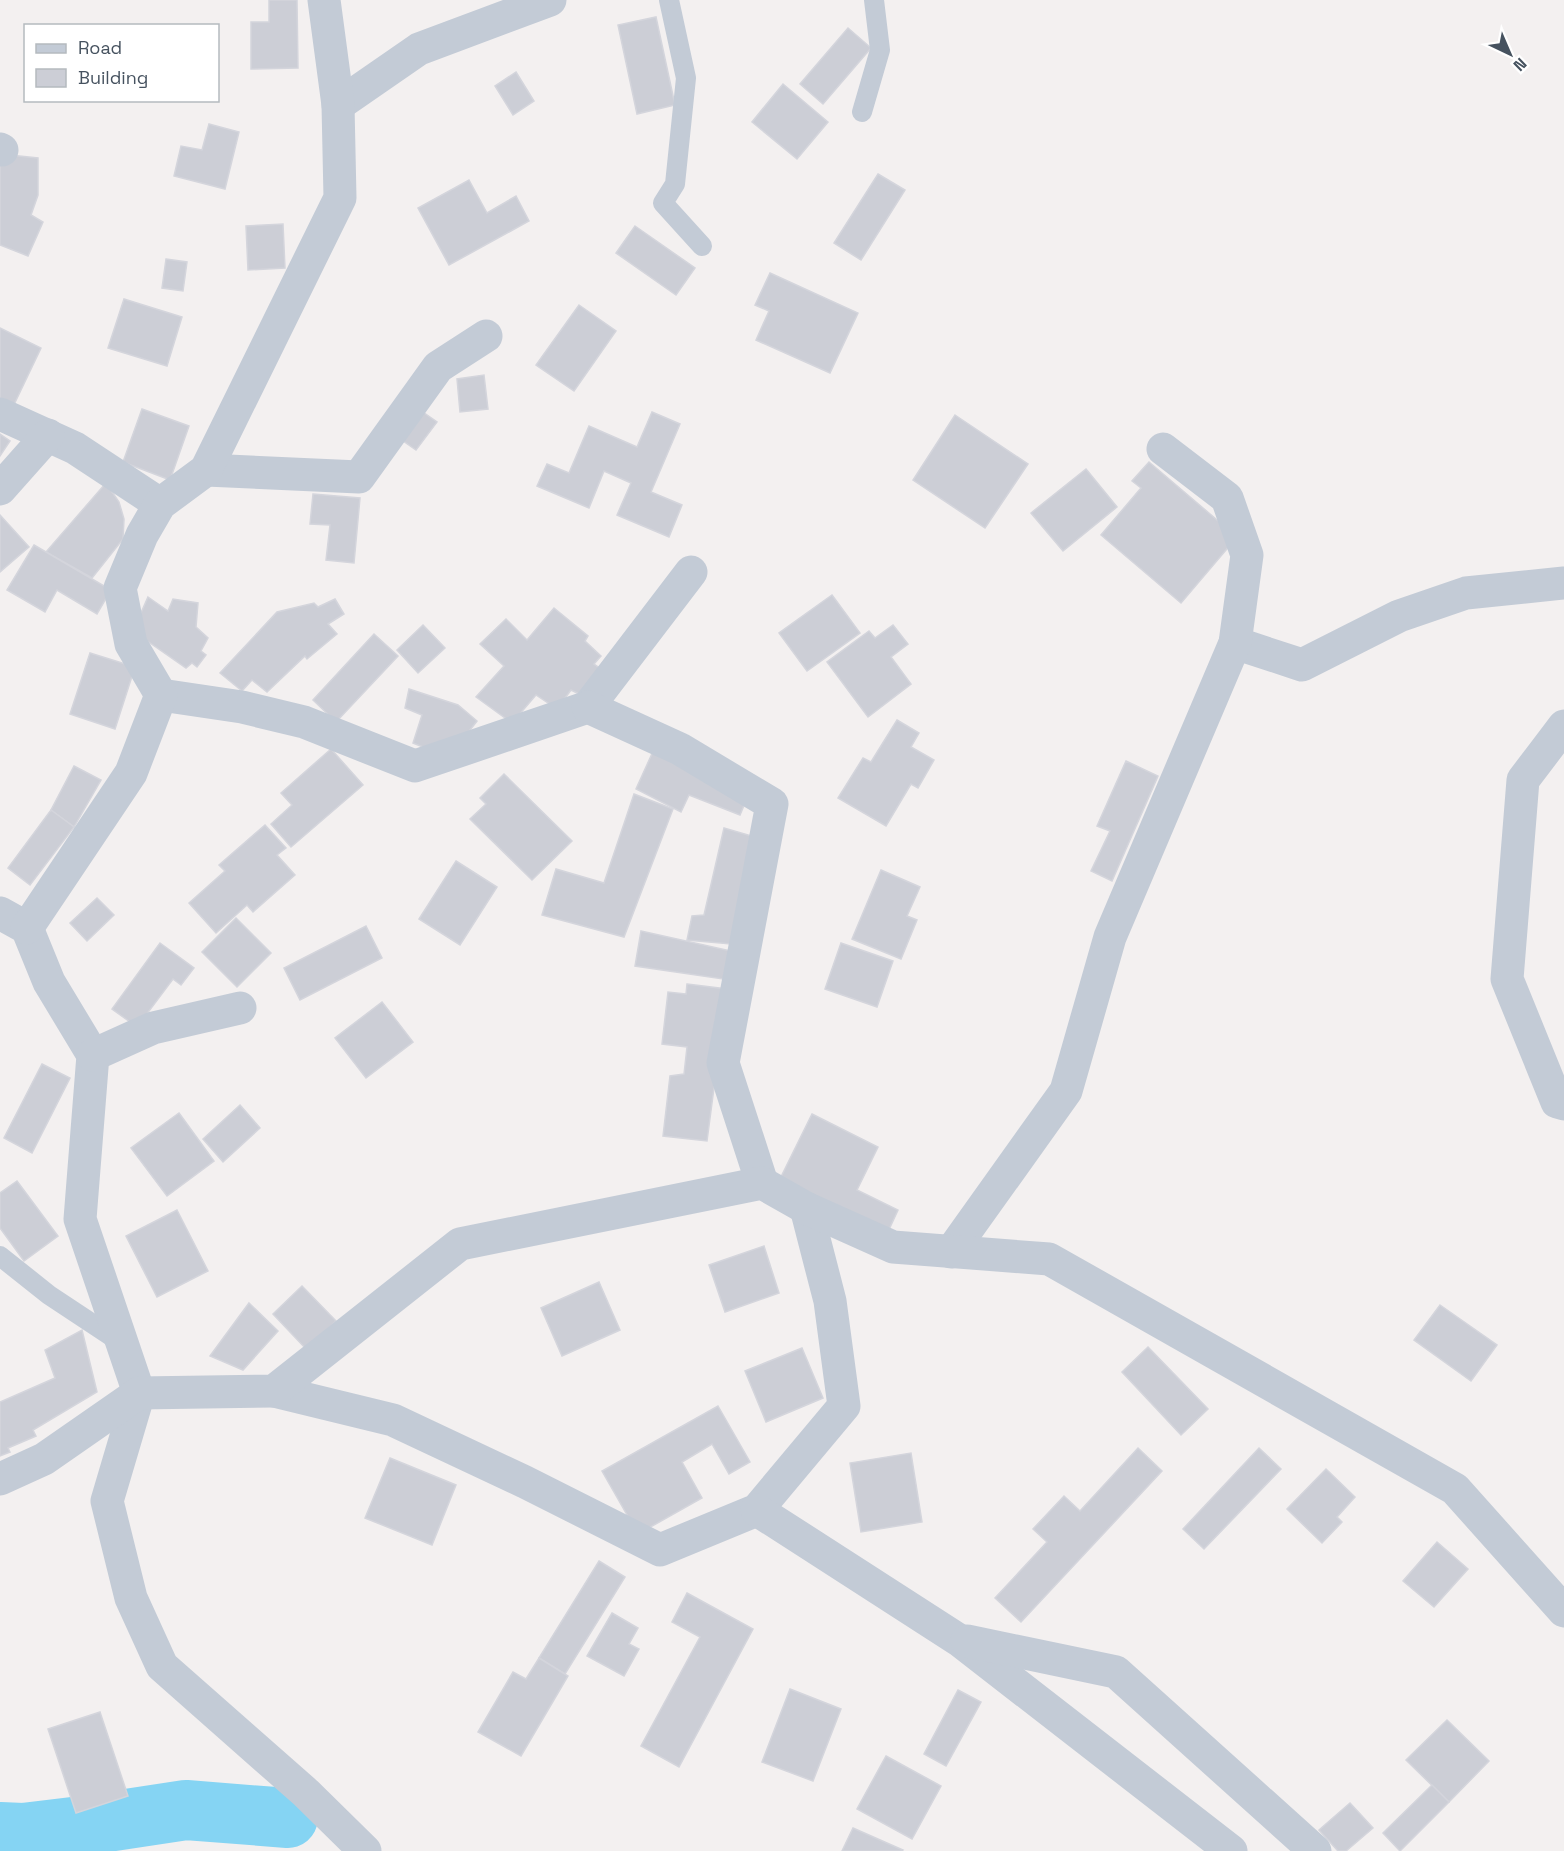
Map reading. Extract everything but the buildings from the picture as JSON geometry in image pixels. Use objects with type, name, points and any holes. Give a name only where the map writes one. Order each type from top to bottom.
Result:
[{"type":"street","points":[[324,0],[338,105],[340,198],[206,470],[160,504],[142,536],[120,588],[131,645],[162,695],[242,707],[304,722],[415,766],[588,707],[691,572]]},
{"type":"street","points":[[338,105],[419,49],[550,0]]},
{"type":"street","points":[[206,470],[359,477],[438,367],[486,336]]},
{"type":"street","points":[[0,414],[75,448],[160,504]]},
{"type":"street","points":[[0,489],[48,435]]},
{"type":"street","points":[[951,1252],[1066,1090],[1110,937],[1235,643],[1247,555],[1227,498],[1163,449]]},
{"type":"street","points":[[1235,643],[1302,665],[1399,616],[1466,593],[1564,582]]},
{"type":"street","points":[[162,695],[131,773],[14,920],[93,1055],[80,1220],[139,1393],[107,1501],[131,1598],[162,1666],[306,1793],[364,1851]]},
{"type":"street","points":[[588,707],[680,749],[772,804],[723,1063],[762,1183]]},
{"type":"street","points":[[1564,726],[1523,780],[1507,979],[1557,1102],[1564,1104]]},
{"type":"street","points":[[93,1055],[153,1028],[240,1008]]},
{"type":"street","points":[[274,1390],[460,1244],[762,1183],[806,1208],[893,1247],[1049,1259],[1455,1489],[1564,1611]]},
{"type":"street","points":[[0,1479],[44,1459],[139,1393],[274,1390],[393,1420],[525,1482],[660,1550],[757,1510],[844,1406],[830,1301],[806,1208]]},
{"type":"street","points":[[757,1510],[959,1640],[1231,1851]]},
{"type":"street","points":[[959,1640],[1116,1672],[1315,1851]]},
{"type":"lane","points":[[669,0],[686,78],[675,184],[663,203],[702,246]]},
{"type":"lane","points":[[862,112],[880,50],[874,0]]},
{"type":"lane","points":[[0,1256],[49,1295],[123,1343]]},
{"type":"waterway","points":[[0,1832],[23,1833],[186,1810],[288,1818]]}]
